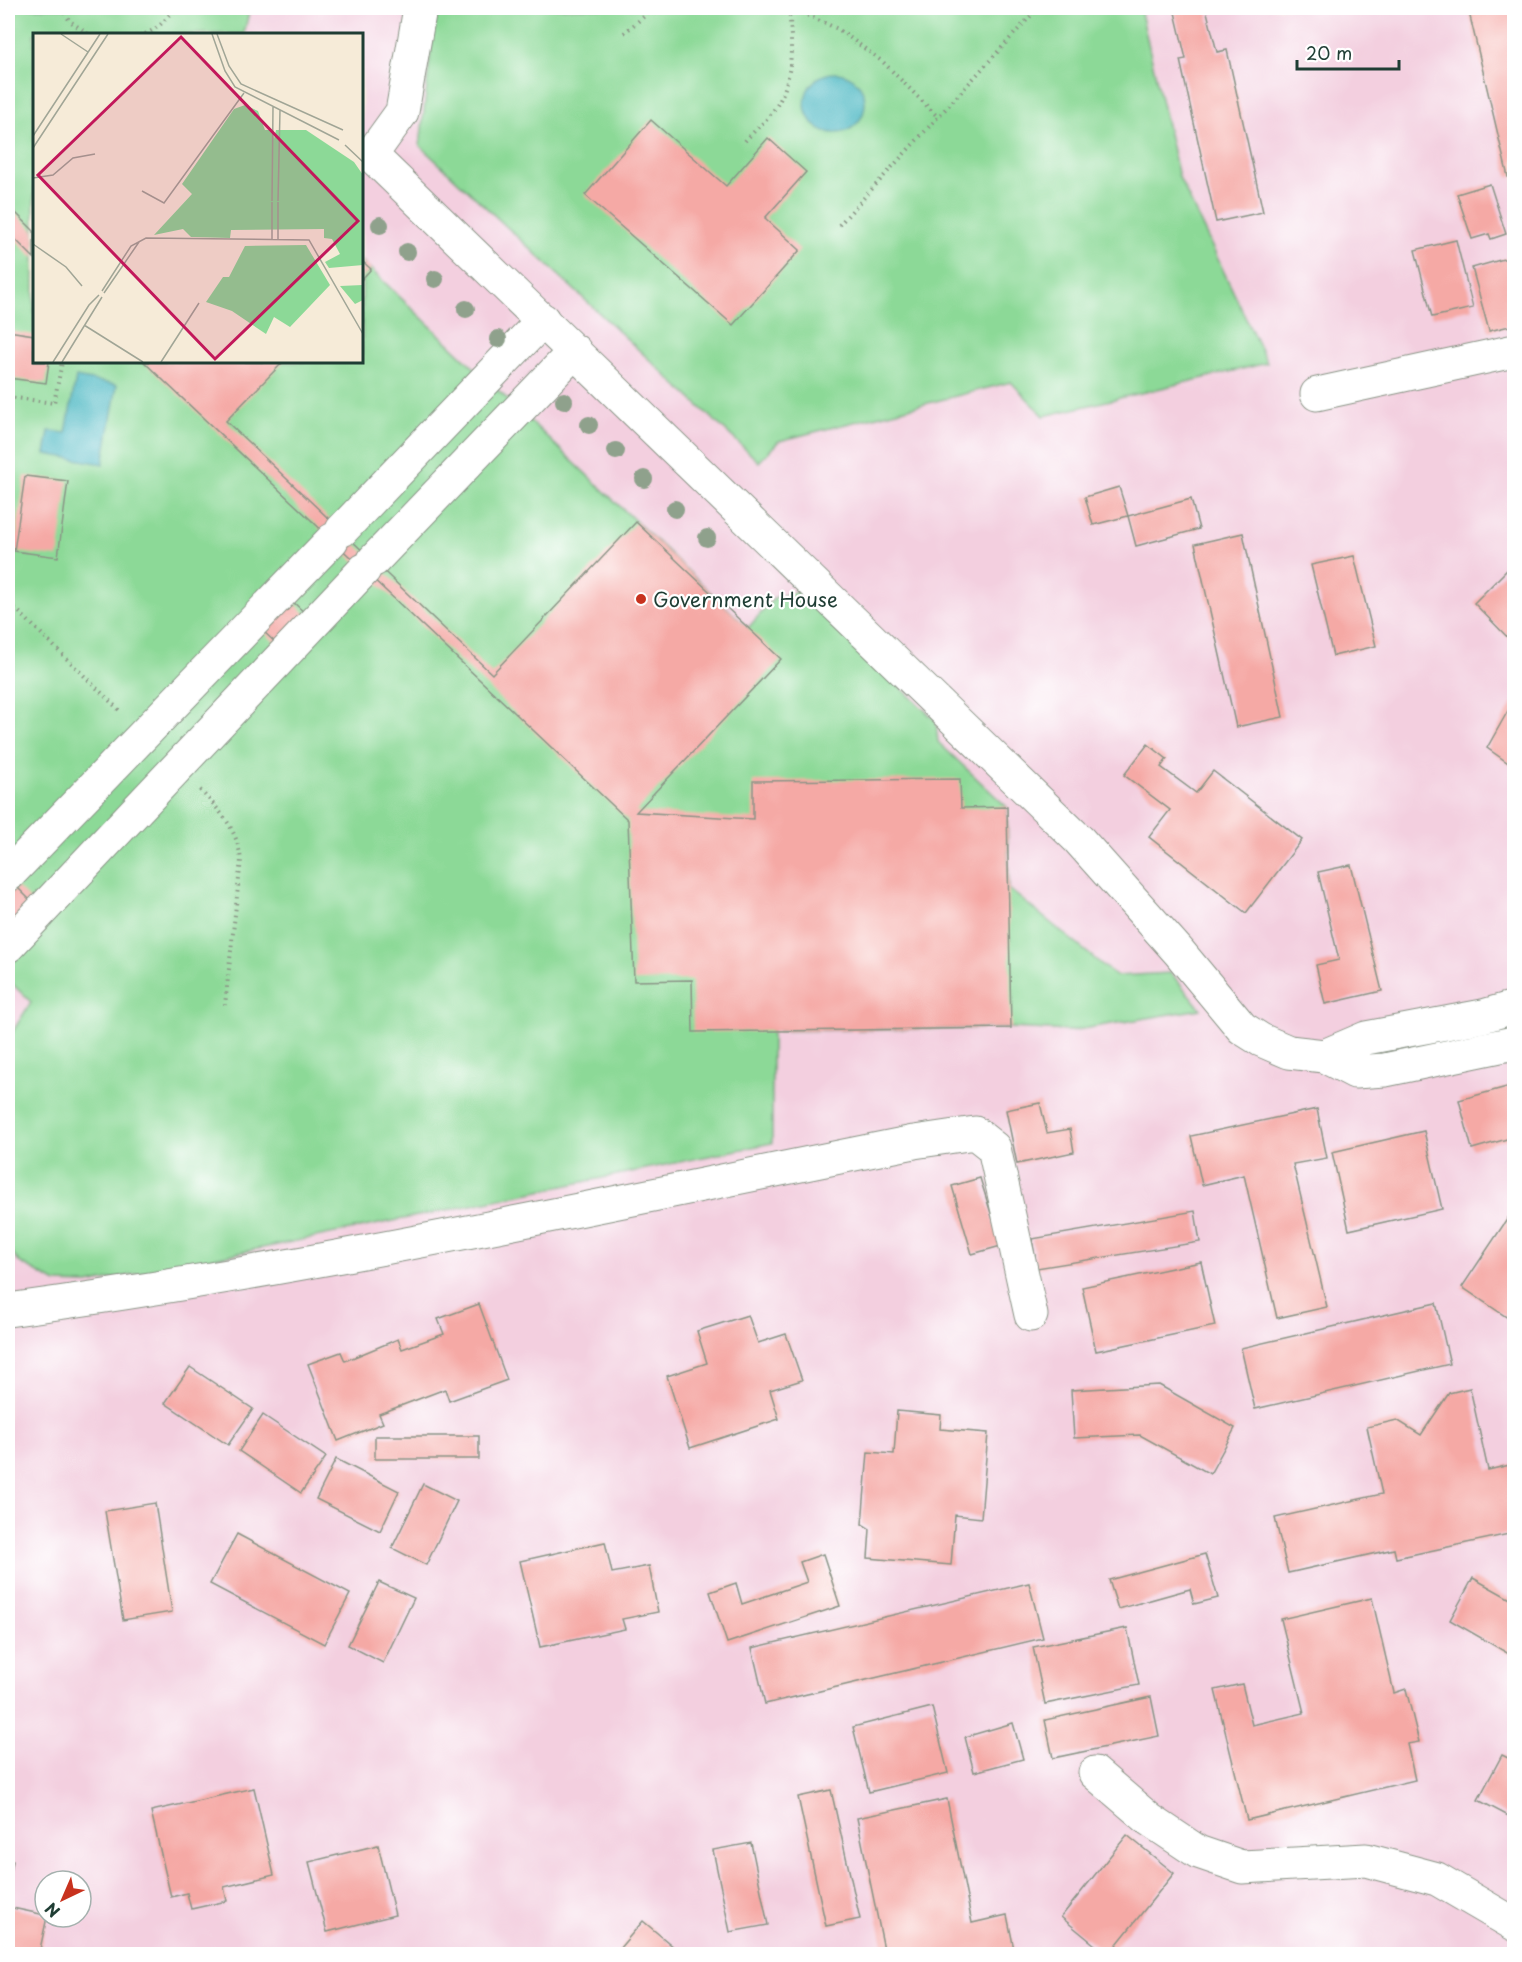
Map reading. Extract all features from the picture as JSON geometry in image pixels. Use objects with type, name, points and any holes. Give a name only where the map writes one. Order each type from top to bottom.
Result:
[{"type":"street","points":[[420,8],[402,112],[371,155],[1079,840],[1179,952],[1242,1029],[1289,1052],[1324,1056],[1355,1072],[1385,1070],[1515,1043]]},
{"type":"street","points":[[8,875],[543,320]]},
{"type":"street","points":[[8,946],[177,765],[575,351]]},
{"type":"street","points":[[1317,394],[1515,351]]},
{"type":"street","points":[[329,544],[360,574]]},
{"type":"street","points":[[145,735],[177,765]]},
{"type":"street","points":[[1324,1056],[1366,1038],[1483,1016],[1515,1007]]},
{"type":"street","points":[[8,1310],[134,1293],[319,1260],[914,1142],[975,1133],[994,1148],[1031,1315]]},
{"type":"street","points":[[1095,1773],[1150,1820],[1198,1852],[1242,1867],[1366,1860],[1437,1879],[1515,1924]]},
{"type":"path","points":[[61,8],[70,21],[87,33]]},
{"type":"path","points":[[151,33],[168,19],[174,8]]},
{"type":"path","points":[[624,33],[654,8]]},
{"type":"path","points":[[745,141],[775,110],[788,80],[793,50],[790,8],[838,29],[874,56],[938,117]]},
{"type":"path","points":[[839,225],[1038,8]]},
{"type":"path","points":[[8,397],[54,403],[62,363]]},
{"type":"path","points":[[15,608],[145,735]]},
{"type":"path","points":[[177,765],[226,819],[239,845],[241,860],[225,1005]]},
{"type":"shaded area","points":[[8,8],[1514,8],[1514,1954],[8,1954]]},
{"type":"green space","points":[[8,8],[250,8],[244,33],[33,33],[33,363],[363,363],[363,262],[748,628],[774,598],[800,591],[936,721],[938,742],[1007,807],[1009,889],[1116,976],[1171,973],[1201,1009],[1070,1031],[1011,1028],[772,1031],[772,1143],[88,1284],[56,1283],[19,1262],[8,1247],[8,1039],[31,1002],[8,980],[8,928],[17,887],[8,896]]},
{"type":"green space","points":[[439,8],[1140,8],[1179,177],[1267,363],[1044,416],[1011,382],[779,441],[759,462],[420,146],[433,31]]},
{"type":"water","points":[[829,73],[841,73],[857,81],[863,91],[865,103],[863,115],[857,125],[841,133],[829,133],[813,125],[805,109],[805,97],[813,81]]},
{"type":"water","points":[[76,377],[117,385],[103,464],[45,454],[49,431],[66,433]]},
{"type":"building","points":[[1174,8],[1206,8],[1217,52],[1227,50],[1263,212],[1216,222],[1180,60],[1186,59]]},
{"type":"building","points":[[1468,8],[1514,8],[1514,175],[1508,177]]},
{"type":"building","points":[[651,120],[726,186],[768,138],[806,172],[765,218],[800,250],[733,325],[585,195]]},
{"type":"building","points":[[1490,184],[1506,234],[1491,239],[1489,234],[1472,239],[1457,194]]},
{"type":"building","points":[[8,205],[33,230],[33,257],[8,232]]},
{"type":"building","points":[[1456,240],[1473,308],[1432,317],[1415,250]]},
{"type":"building","points":[[1514,256],[1514,325],[1489,331],[1472,268]]},
{"type":"building","points":[[363,262],[371,269],[363,278]]},
{"type":"building","points":[[8,331],[33,335],[33,363],[49,363],[46,383],[8,378]]},
{"type":"building","points":[[145,363],[282,363],[226,421],[492,674],[636,522],[781,659],[636,812],[753,819],[753,781],[960,779],[961,808],[1007,807],[1011,1028],[693,1032],[692,980],[634,981],[628,820]]},
{"type":"building","points":[[25,476],[68,481],[58,557],[14,551]]},
{"type":"building","points":[[1119,487],[1128,516],[1093,525],[1085,497]]},
{"type":"building","points":[[1191,499],[1199,529],[1136,546],[1128,516]]},
{"type":"building","points":[[1243,533],[1283,717],[1236,727],[1195,544]]},
{"type":"building","points":[[1354,556],[1376,646],[1333,656],[1311,565]]},
{"type":"building","points":[[1512,565],[1514,568],[1514,644],[1474,603]]},
{"type":"building","points":[[291,600],[308,616],[279,646],[262,630]]},
{"type":"building","points":[[1514,700],[1514,767],[1487,748]]},
{"type":"building","points":[[1148,744],[1167,759],[1161,767],[1196,793],[1213,771],[1302,840],[1246,913],[1149,837],[1170,810],[1124,775]]},
{"type":"building","points":[[1351,865],[1382,991],[1325,1004],[1316,965],[1339,960],[1318,872]]},
{"type":"building","points":[[17,887],[32,902],[8,928],[8,896]]},
{"type":"building","points":[[1514,1085],[1514,1137],[1472,1149],[1459,1100]]},
{"type":"building","points":[[1040,1103],[1047,1133],[1070,1129],[1074,1152],[1017,1164],[1006,1110]]},
{"type":"building","points":[[1317,1109],[1327,1158],[1293,1164],[1327,1307],[1277,1318],[1244,1175],[1202,1185],[1191,1136]]},
{"type":"building","points":[[1424,1131],[1442,1209],[1349,1230],[1332,1152]]},
{"type":"building","points":[[980,1178],[1001,1246],[972,1254],[952,1186]]},
{"type":"building","points":[[1514,1209],[1514,1322],[1462,1287]]},
{"type":"building","points":[[1195,1211],[1200,1242],[1037,1268],[1032,1239]]},
{"type":"building","points":[[1201,1262],[1215,1326],[1096,1351],[1082,1287]]},
{"type":"building","points":[[1436,1303],[1450,1364],[1255,1409],[1241,1348]]},
{"type":"building","points":[[479,1304],[507,1380],[449,1401],[445,1389],[379,1414],[383,1423],[338,1441],[308,1364],[341,1352],[345,1361],[398,1339],[402,1349],[444,1334],[438,1319]]},
{"type":"building","points":[[748,1315],[758,1343],[786,1334],[802,1380],[770,1390],[779,1419],[690,1448],[667,1376],[707,1363],[697,1331]]},
{"type":"building","points":[[190,1367],[253,1409],[228,1445],[165,1403]]},
{"type":"building","points":[[1159,1385],[1235,1428],[1210,1474],[1140,1435],[1074,1438],[1071,1390]]},
{"type":"building","points":[[1470,1388],[1488,1470],[1514,1464],[1514,1533],[1396,1558],[1394,1549],[1288,1573],[1275,1518],[1382,1494],[1367,1427],[1397,1420],[1421,1435],[1449,1393]]},
{"type":"building","points":[[897,1411],[941,1415],[940,1429],[988,1433],[981,1518],[955,1515],[951,1565],[868,1558],[870,1529],[862,1524],[868,1452],[894,1454]]},
{"type":"building","points":[[263,1415],[326,1457],[301,1493],[239,1451]]},
{"type":"building","points":[[375,1436],[479,1436],[479,1459],[375,1459]]},
{"type":"building","points":[[336,1459],[399,1491],[380,1531],[316,1499]]},
{"type":"building","points":[[423,1484],[457,1501],[426,1565],[392,1548]]},
{"type":"building","points":[[155,1503],[172,1612],[123,1620],[105,1511]]},
{"type":"building","points":[[237,1534],[350,1594],[324,1644],[210,1584]]},
{"type":"building","points":[[605,1542],[612,1573],[649,1566],[658,1612],[622,1619],[625,1629],[540,1647],[520,1561]]},
{"type":"building","points":[[823,1554],[840,1606],[727,1643],[710,1592],[736,1583],[742,1604],[807,1582],[800,1562]]},
{"type":"building","points":[[1205,1554],[1218,1598],[1194,1604],[1190,1589],[1118,1609],[1109,1580]]},
{"type":"building","points":[[1473,1578],[1514,1601],[1514,1657],[1450,1620]]},
{"type":"building","points":[[379,1582],[414,1598],[383,1663],[348,1645]]},
{"type":"building","points":[[1029,1583],[1043,1638],[765,1704],[752,1648]]},
{"type":"building","points":[[1372,1598],[1394,1693],[1406,1689],[1419,1742],[1407,1744],[1415,1780],[1247,1820],[1215,1690],[1242,1684],[1252,1725],[1304,1713],[1281,1619]]},
{"type":"building","points":[[1127,1628],[1139,1685],[1045,1704],[1033,1647]]},
{"type":"building","points":[[1151,1697],[1159,1736],[1053,1758],[1045,1720]]},
{"type":"building","points":[[932,1707],[948,1773],[869,1792],[853,1727]]},
{"type":"building","points":[[1013,1723],[1023,1759],[974,1772],[965,1737]]},
{"type":"building","points":[[1502,1755],[1514,1761],[1514,1819],[1478,1800]]},
{"type":"building","points":[[254,1788],[274,1875],[224,1887],[227,1901],[191,1909],[187,1893],[171,1897],[151,1811]]},
{"type":"building","points":[[831,1790],[860,1919],[826,1926],[798,1797]]},
{"type":"building","points":[[947,1799],[972,1923],[1007,1915],[1015,1954],[885,1954],[857,1818]]},
{"type":"building","points":[[1127,1835],[1174,1873],[1109,1954],[1106,1954],[1061,1917]]},
{"type":"building","points":[[751,1843],[768,1925],[730,1932],[713,1850]]},
{"type":"building","points":[[378,1845],[395,1915],[327,1932],[309,1862]]},
{"type":"building","points":[[8,1860],[13,1861],[9,1883],[8,1883]]},
{"type":"building","points":[[8,1907],[33,1912],[33,1929],[44,1929],[39,1954],[8,1954]]},
{"type":"building","points":[[643,1921],[682,1954],[625,1954],[619,1949]]},
{"type":"place","name":"Government House","points":[[641,599]]}]
